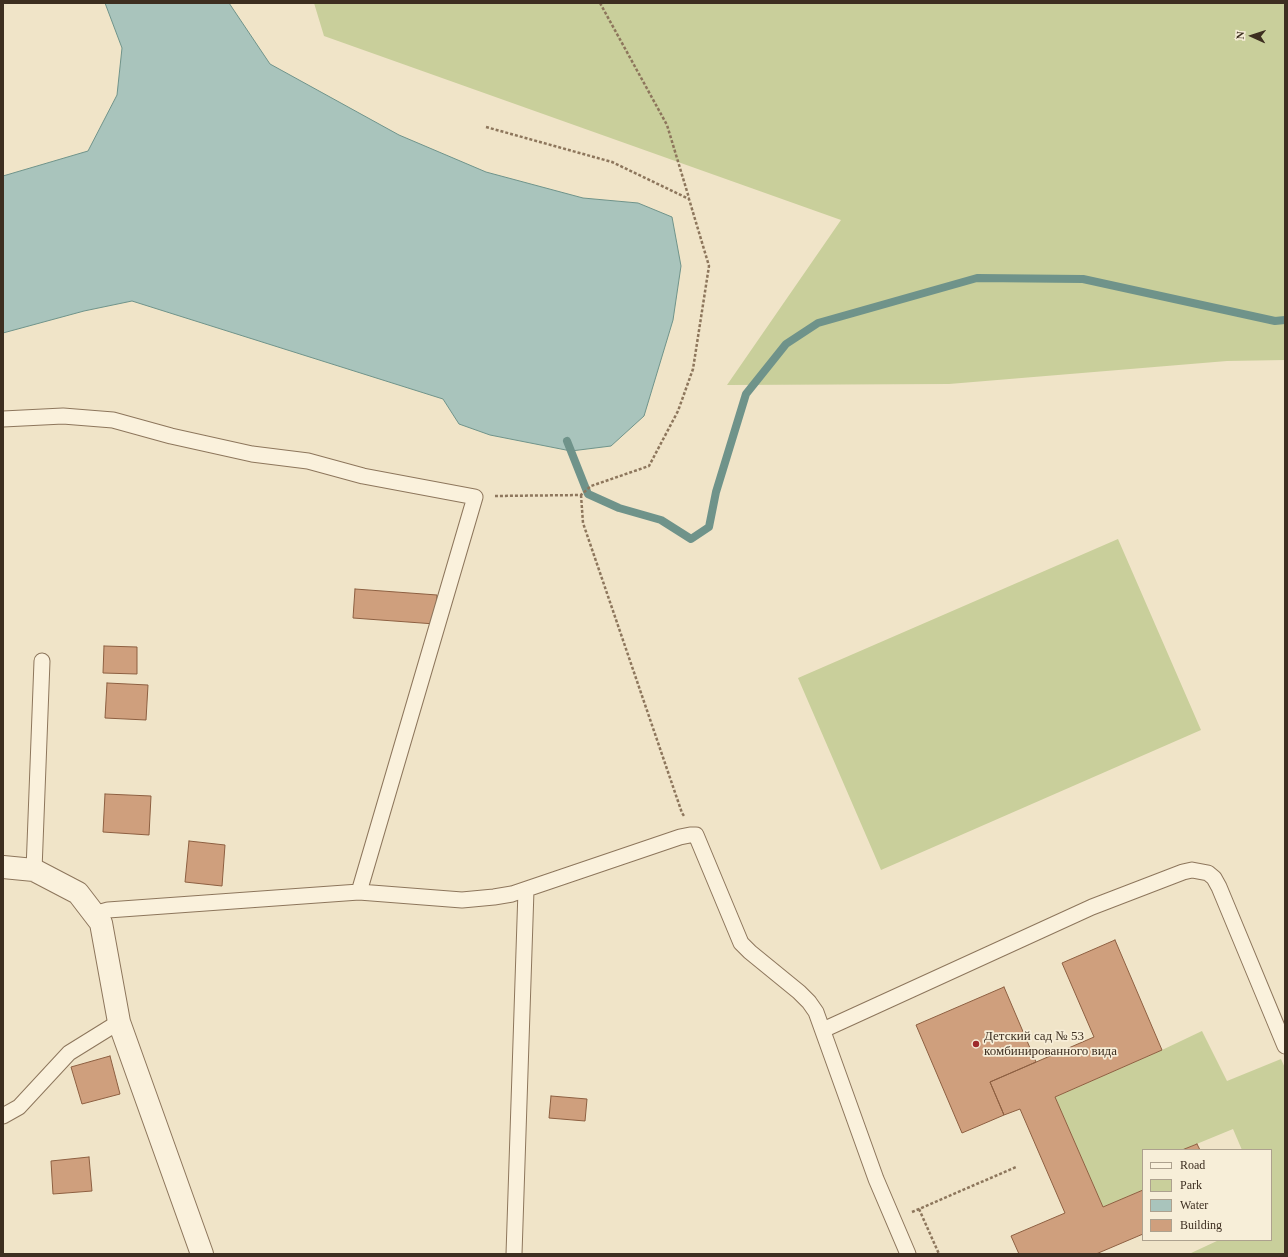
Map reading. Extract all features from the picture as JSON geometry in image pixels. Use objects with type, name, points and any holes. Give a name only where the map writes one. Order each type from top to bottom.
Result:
[{"type":"street","points":[[3,867],[34,870],[78,893],[101,923],[119,1022],[202,1254]]},
{"type":"lane","points":[[3,419],[63,416],[113,420],[171,436],[252,454],[308,461],[362,476],[475,497],[359,892]]},
{"type":"lane","points":[[34,870],[42,661]]},
{"type":"lane","points":[[94,914],[108,910],[359,892],[462,900],[494,898],[526,890],[680,837],[696,835],[741,943],[809,1002],[816,1012],[876,1179],[908,1254]]},
{"type":"lane","points":[[823,1030],[1092,907],[1183,872],[1192,870],[1208,873],[1214,878],[1219,887],[1285,1046]]},
{"type":"lane","points":[[514,1254],[526,890]]},
{"type":"lane","points":[[3,1116],[19,1107],[69,1053],[119,1022]]},
{"type":"path","points":[[475,497],[582,494],[591,486],[649,466],[678,411],[693,369],[708,266],[667,125],[600,3]]},
{"type":"path","points":[[486,127],[612,162],[689,199]]},
{"type":"path","points":[[582,494],[583,523],[682,813],[696,835]]},
{"type":"path","points":[[893,1220],[1016,1167]]},
{"type":"path","points":[[919,1209],[939,1254]]},
{"type":"green space","points":[[314,3],[1285,3],[1285,360],[1227,361],[949,384],[727,385],[841,220],[324,36]]},
{"type":"green space","points":[[1118,539],[1201,730],[881,870],[798,678]]},
{"type":"green space","points":[[1202,1031],[1227,1081],[1281,1059],[1285,1068],[1285,1254],[1189,1254],[1217,1241],[1272,1241],[1272,1149],[1242,1149],[1233,1129],[1184,1149],[1142,1149],[1142,1190],[1103,1207],[1055,1097]]},
{"type":"water","points":[[105,3],[229,3],[270,64],[399,135],[486,172],[583,198],[638,203],[672,217],[681,266],[673,320],[644,416],[611,446],[571,451],[490,435],[459,424],[443,399],[132,301],[84,311],[3,333],[3,176],[88,151],[117,95],[122,48]]},
{"type":"building","points":[[355,589],[437,595],[435,624],[353,618]]},
{"type":"building","points":[[104,646],[137,647],[137,674],[103,673]]},
{"type":"building","points":[[107,683],[148,685],[146,720],[105,718]]},
{"type":"building","points":[[105,794],[151,796],[149,835],[103,832]]},
{"type":"building","points":[[189,841],[225,845],[222,886],[185,882]]},
{"type":"building","points":[[1115,940],[1162,1050],[1055,1097],[1103,1207],[1142,1190],[1142,1234],[1096,1254],[1019,1254],[1011,1236],[1065,1213],[1020,1109],[1004,1115],[990,1082],[1094,1037],[1062,963]]},
{"type":"building","name":"Детский сад № 53 комбинированного вида","points":[[1004,987],[1036,1062],[990,1082],[1004,1115],[962,1133],[916,1025]]},
{"type":"building","points":[[110,1056],[120,1094],[82,1104],[71,1067]]},
{"type":"building","points":[[551,1096],[587,1099],[585,1121],[549,1118]]},
{"type":"building","points":[[1197,1144],[1200,1149],[1184,1149]]},
{"type":"building","points":[[89,1157],[92,1191],[53,1194],[51,1161]]},
{"type":"waterway","points":[[567,441],[588,494],[619,508],[661,520],[691,539],[709,527],[716,492],[746,394],[786,344],[818,323],[977,278],[1083,279],[1275,321],[1285,320]]},
{"type":"place","name":"Детский сад № 53 комбинированного вида","points":[[976,1044]]}]
